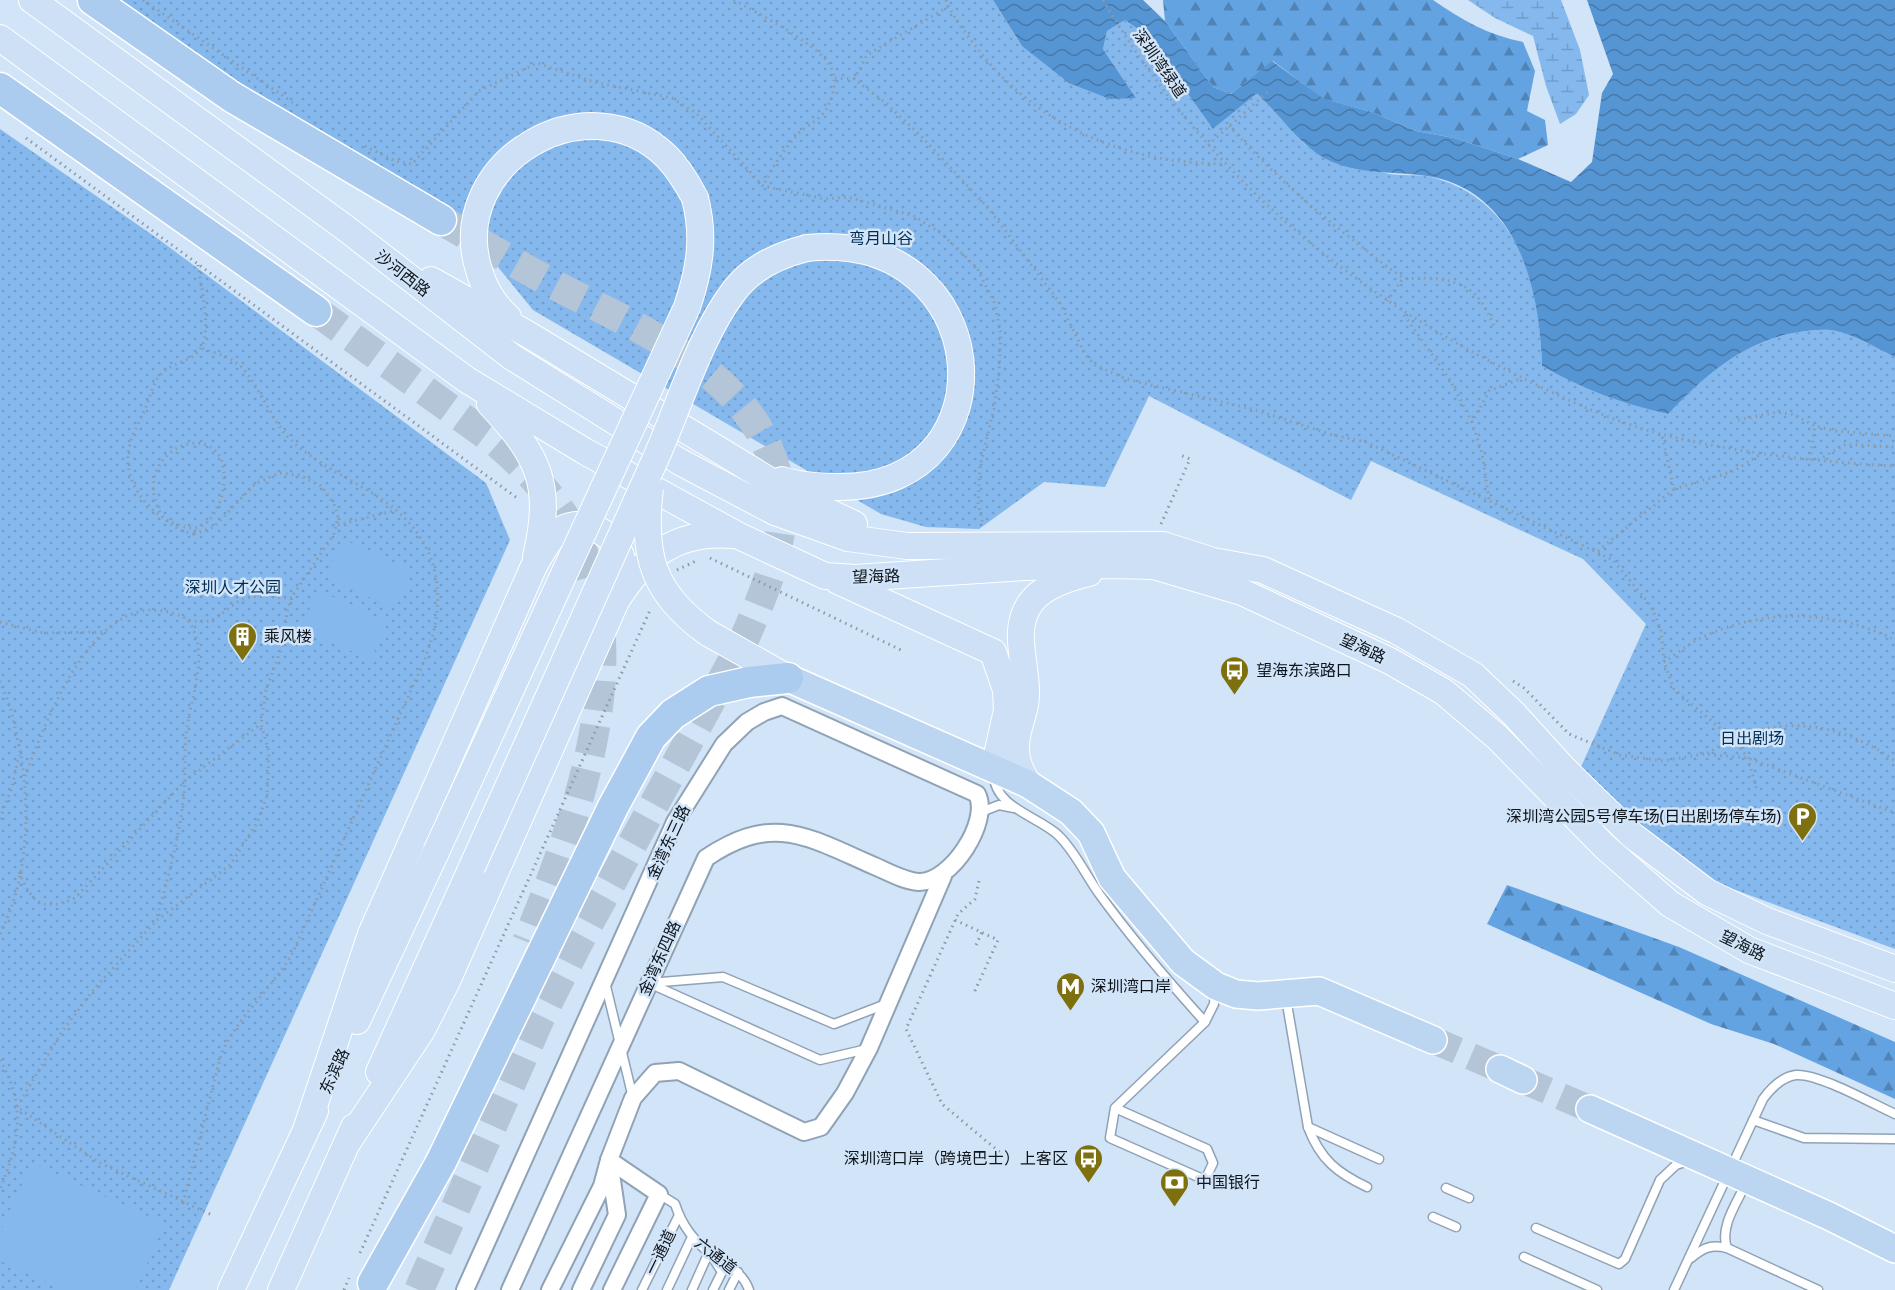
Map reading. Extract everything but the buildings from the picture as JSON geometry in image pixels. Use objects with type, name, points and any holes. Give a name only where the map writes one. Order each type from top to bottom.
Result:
[{"type":"highway","points":[[93,0],[232,97],[441,220]]},
{"type":"highway","points":[[0,88],[316,311]]},
{"type":"highway","points":[[527,942],[374,1283],[441,1162],[613,807],[651,737],[673,714],[709,691],[749,682],[788,678],[1028,784],[1071,812],[1091,833],[1112,878],[1183,962],[1216,986],[1236,994],[1258,996],[1319,991],[1433,1040]]},
{"type":"highway","points":[[1590,1109],[1895,1249]]},
{"type":"main road","name":"沙河西路","points":[[32,0],[344,226],[474,330],[522,364],[680,462],[791,520]]},
{"type":"main road","points":[[0,38],[467,380],[606,463],[739,536]]},
{"type":"main road","name":"东滨路","points":[[231,1290],[687,307],[697,279],[702,249],[701,222],[695,198],[682,174],[665,155],[647,142],[622,131],[597,127],[573,128],[534,140],[511,157],[494,177],[479,203],[473,228],[474,253],[481,278],[491,298],[505,315],[529,335]]},
{"type":"main road","points":[[344,226],[414,270],[529,335],[822,511],[907,546]]},
{"type":"main road","points":[[280,1290],[660,449],[717,316],[735,289],[759,268],[783,254],[807,248],[835,245],[859,248],[885,257],[908,271],[930,289],[944,307],[956,330],[961,355],[961,383],[954,413],[943,436],[928,455],[909,471],[872,485],[806,486],[748,468]]},
{"type":"main road","points":[[467,380],[528,448],[537,467],[542,494],[542,529],[534,566]]},
{"type":"main road","points":[[660,449],[651,484],[647,517],[648,548],[657,576],[669,599],[686,617],[708,633],[788,678]]},
{"type":"main road","name":"望海路","points":[[791,520],[848,538],[907,546],[1163,545],[1213,561],[1263,570],[1397,631],[1473,675],[1633,836],[1707,892],[1767,921],[1895,969]]},
{"type":"main road","points":[[308,1127],[371,934],[534,566],[556,533],[567,527],[581,525],[595,527],[606,534],[622,559],[623,573],[616,602],[447,981],[422,1030],[347,1143]]},
{"type":"main road","points":[[616,602],[637,572],[664,548],[697,535],[739,536]]},
{"type":"main road","name":"望海路","points":[[739,536],[825,576],[855,578],[1024,567],[1154,566],[1242,591],[1390,661],[1444,692],[1497,736],[1604,846],[1670,904],[1749,950],[1895,1006]]},
{"type":"main road","points":[[1028,784],[1019,767],[1016,751],[1017,733],[1025,704],[1025,666],[1020,636],[1024,615],[1031,602],[1042,591],[1069,578],[1116,565]]},
{"type":"main road","points":[[825,576],[993,652],[1006,690],[1003,729],[994,769]]},
{"type":"main road","points":[[965,756],[992,742],[1003,729]]},
{"type":"street","name":"金湾东三路","points":[[465,1290],[675,822],[703,773],[724,744],[747,722],[764,712],[782,706],[977,794],[982,803],[980,812]]},
{"type":"street","points":[[550,1290],[602,1186],[609,1160],[633,1098],[655,1073],[679,1071],[804,1132],[821,1126],[845,1093],[869,1048],[943,876],[958,860],[980,812]]},
{"type":"street","name":"金湾东四路","points":[[510,1290],[706,858],[732,841],[758,833],[784,833],[810,838],[909,880],[920,882],[943,876]]},
{"type":"street","points":[[609,1160],[659,1194],[612,1290]]},
{"type":"street","points":[[581,1290],[616,1215],[609,1160]]},
{"type":"lane","points":[[994,769],[994,782],[1015,808],[1058,835],[1100,895],[1170,983],[1205,1022]]},
{"type":"lane","points":[[980,812],[999,805],[1015,808]]},
{"type":"lane","points":[[648,983],[723,977],[834,1024],[888,1004]]},
{"type":"lane","points":[[605,982],[633,1098]]},
{"type":"lane","points":[[648,983],[820,1060],[869,1048]]},
{"type":"lane","points":[[1115,1108],[1207,1149],[1213,1163],[1205,1180],[1110,1138],[1115,1108],[1205,1022],[1214,1004],[1216,986]]},
{"type":"lane","points":[[1285,992],[1308,1127],[1320,1153],[1330,1166],[1367,1187]]},
{"type":"lane","points":[[1674,1290],[1762,1099],[1772,1087],[1796,1075],[1814,1078],[1895,1114]]},
{"type":"lane","points":[[1753,1120],[1804,1138],[1895,1139]]},
{"type":"lane","points":[[1308,1127],[1379,1159]]},
{"type":"lane","points":[[1536,1228],[1619,1264],[1625,1258],[1667,1171],[1686,1162],[1728,1171]]},
{"type":"lane","points":[[1727,1248],[1725,1236],[1728,1171]]},
{"type":"lane","points":[[1446,1188],[1469,1198]]},
{"type":"lane","name":"六通道","points":[[659,1194],[675,1204],[692,1237],[745,1278],[750,1290]]},
{"type":"lane","name":"一通道","points":[[642,1290],[679,1215]]},
{"type":"lane","points":[[1433,1217],[1456,1227]]},
{"type":"lane","points":[[667,1290],[692,1237]]},
{"type":"lane","points":[[1688,1260],[1703,1248],[1715,1245],[1727,1248],[1818,1290]]},
{"type":"lane","points":[[692,1290],[709,1252]]},
{"type":"lane","points":[[709,1252],[722,1272],[713,1290]]},
{"type":"lane","points":[[1524,1257],[1597,1290]]},
{"type":"lane","points":[[729,1290],[738,1272]]},
{"type":"path","points":[[143,0],[304,110]]},
{"type":"path","points":[[734,0],[761,14],[821,55],[829,64],[835,78],[833,93],[826,110],[788,146],[763,186]]},
{"type":"path","points":[[946,0],[973,43],[1002,78],[1035,108],[1074,131],[1110,147],[1153,158],[1193,164],[1226,164]]},
{"type":"path","name":"深圳湾绿道","points":[[1103,0],[1151,73],[1201,137],[1226,164],[1300,235],[1340,268],[1436,333],[1522,378],[1613,419],[1661,434],[1762,454],[1816,461],[1895,466]]},
{"type":"path","points":[[854,79],[867,55],[949,6]]},
{"type":"path","points":[[364,145],[394,161],[412,164],[479,91],[537,63],[594,82],[672,98],[696,114],[763,186],[825,199],[848,197],[914,216]]},
{"type":"path","points":[[835,78],[854,79],[886,104],[923,138],[989,209],[1060,303],[1085,354],[1095,365],[1126,379],[1252,409],[1333,435],[1366,442],[1490,499],[1613,560],[1651,606],[1661,631],[1664,662],[1674,689],[1734,740],[1748,758],[1758,791]]},
{"type":"path","points":[[1208,145],[1271,89]]},
{"type":"path","points":[[1229,126],[1305,201],[1403,278],[1444,279],[1462,284],[1488,309],[1495,329]]},
{"type":"path","points":[[19,133],[518,498]]},
{"type":"path","points":[[17,1107],[80,1007],[156,921],[230,865],[257,823],[267,796],[269,773],[269,753],[261,724],[266,690],[284,641],[287,611],[292,598],[338,525],[334,504],[321,486],[299,475],[279,473],[255,484],[214,527],[195,534],[184,532],[167,522],[156,504],[154,487],[156,476],[169,453],[178,447],[198,443],[219,453],[224,463],[226,477],[220,499],[210,520],[202,526],[186,528],[160,515],[136,489],[128,470],[131,441],[161,374],[186,361],[201,348],[205,338],[198,264]]},
{"type":"path","points":[[1387,301],[1403,278]]},
{"type":"path","points":[[1400,310],[1450,380],[1472,422],[1482,453],[1490,499]]},
{"type":"path","points":[[183,1203],[220,1055],[229,1035],[276,979],[292,954],[435,632],[439,608],[438,579],[427,551],[396,510],[302,449],[275,420],[245,370],[232,360],[201,348]]},
{"type":"path","points":[[1472,422],[1489,391],[1522,378]]},
{"type":"path","points":[[1738,420],[1778,412],[1795,415],[1815,426],[1836,431],[1895,436]]},
{"type":"path","points":[[1810,460],[1815,426]]},
{"type":"path","points":[[1661,434],[1674,489]]},
{"type":"path","points":[[1816,461],[1846,444],[1895,447]]},
{"type":"path","points":[[1161,524],[1190,459],[1180,454]]},
{"type":"path","points":[[1598,551],[1674,489],[1734,471],[1762,454]]},
{"type":"path","points":[[338,525],[396,510]]},
{"type":"path","points":[[25,776],[60,692],[73,669],[106,632],[137,611],[160,610],[197,622],[212,620],[241,600],[292,598]]},
{"type":"path","points":[[1664,662],[1698,639],[1754,620],[1797,615],[1874,630],[1895,640]]},
{"type":"path","points":[[156,921],[178,837],[185,781],[186,736],[200,655],[197,637],[187,619]]},
{"type":"path","points":[[0,622],[43,633],[106,632]]},
{"type":"path","points":[[0,681],[11,710],[25,776],[26,833],[14,900],[0,934]]},
{"type":"path","points":[[20,872],[27,891],[45,905],[54,906],[75,898],[185,781],[261,724]]},
{"type":"path","points":[[1704,754],[1734,740],[1769,728],[1790,724],[1836,730],[1875,747],[1895,761]]},
{"type":"path","points":[[0,819],[17,771],[19,746]]},
{"type":"path","points":[[979,881],[975,899],[957,914],[906,1029],[942,1104],[1009,1160]]},
{"type":"path","points":[[955,920],[998,940],[973,996]]},
{"type":"path","points":[[976,945],[982,932]]},
{"type":"path","points":[[0,1060],[12,1086],[19,1128],[14,1155],[0,1189]]},
{"type":"path","points":[[17,1107],[98,1162],[212,1215]]},
{"type":"green space","name":"弯月山谷","points":[[120,0],[993,0],[1022,46],[1136,98],[1103,49],[1107,31],[1125,20],[1145,34],[1213,129],[1257,92],[1307,146],[1377,171],[1435,178],[1464,190],[1488,207],[1506,228],[1520,252],[1530,278],[1537,307],[1542,366],[1588,388],[1619,400],[1668,414],[1711,373],[1743,352],[1779,337],[1814,330],[1830,330],[1847,334],[1895,357],[1895,949],[1703,878],[1663,854],[1580,769],[1646,624],[1583,559],[1371,461],[1351,500],[1149,396],[1105,487],[1044,482],[979,529],[926,527],[881,514],[533,310],[454,213],[213,67]]},
{"type":"green space","points":[[1163,0],[1433,0],[1476,26],[1523,42],[1535,71],[1527,111],[1545,120],[1548,145],[1518,159],[1454,138],[1416,131],[1372,112],[1323,99],[1273,61],[1231,94],[1213,87],[1165,21]]},
{"type":"green space","points":[[1468,0],[1561,0],[1580,50],[1589,95],[1576,114],[1560,124],[1546,86],[1533,36],[1495,18]]},
{"type":"green space","name":"深圳人才公园","points":[[0,129],[161,241],[486,483],[510,540],[169,1290],[0,1290]]},
{"type":"green space","points":[[342,539],[413,571],[395,609],[325,577]]},
{"type":"green space","points":[[318,590],[388,622],[371,660],[301,628]]},
{"type":"green space","points":[[1507,885],[1679,947],[1895,1042],[1895,1099],[1774,1044],[1711,1024],[1487,924]]},
{"type":"green space","points":[[32,1163],[165,1224],[135,1290],[63,1290],[0,1261],[0,1232]]},
{"type":"water","points":[[993,0],[1143,0],[1165,21],[1213,87],[1231,94],[1272,61],[1324,99],[1372,112],[1416,131],[1454,138],[1518,159],[1571,182],[1592,162],[1602,93],[1613,74],[1587,0],[1895,0],[1895,357],[1847,334],[1830,330],[1799,332],[1760,343],[1727,362],[1711,373],[1668,414],[1604,395],[1542,366],[1536,307],[1519,250],[1505,225],[1486,204],[1462,187],[1433,177],[1361,170],[1326,159],[1304,143],[1257,93],[1213,129],[1145,34],[1125,20],[1107,31],[1103,49],[1136,98],[1110,99],[1069,83],[1022,46]]},
{"type":"tunnel","points":[[419,1290],[540,1018],[578,943],[743,642],[772,567],[782,509],[780,489],[768,448],[748,413],[721,384],[689,358],[654,336],[544,279],[441,220]]},
{"type":"tunnel","points":[[316,311],[511,455],[537,481],[559,509],[585,558],[597,605],[601,653],[599,703],[590,753],[577,802],[562,851],[527,942]]},
{"type":"tunnel","points":[[1433,1040],[1500,1069]]},
{"type":"tunnel","points":[[1523,1080],[1590,1109]]},
{"type":"place","name":"乘风楼","points":[[243,662]]},
{"type":"place","name":"望海东滨路口","points":[[1235,696]]},
{"type":"place","name":"深圳湾公园5号停车场(日出剧场停车场)","points":[[1802,842]]},
{"type":"place","name":"深圳湾口岸","points":[[1070,1012]]},
{"type":"place","name":"深圳湾口岸（跨境巴士）上客区","points":[[1089,1184]]},
{"type":"place","name":"中国银行","points":[[1175,1208]]},
{"type":"park label","name":"日出剧场","points":[[1752,738]]}]
